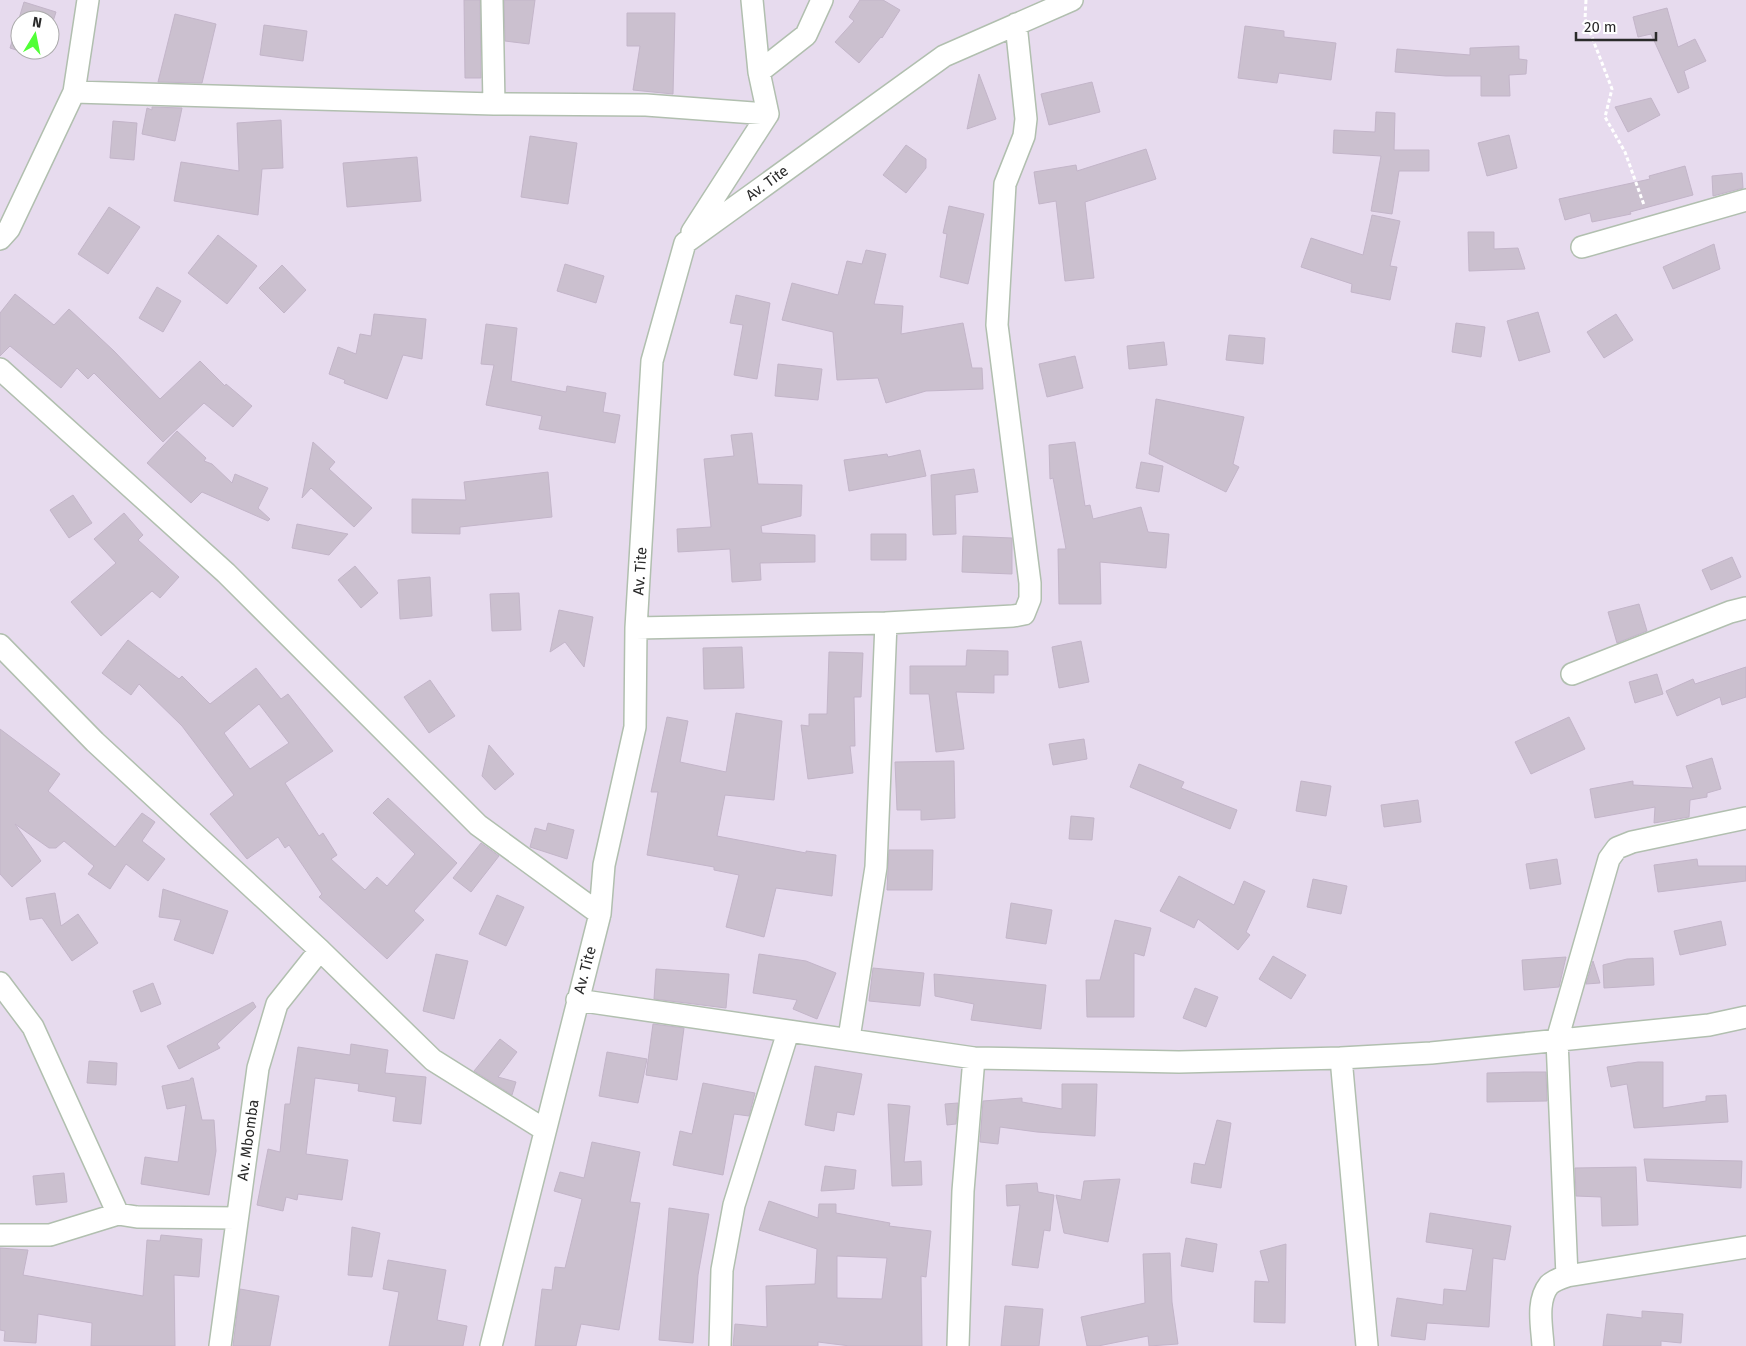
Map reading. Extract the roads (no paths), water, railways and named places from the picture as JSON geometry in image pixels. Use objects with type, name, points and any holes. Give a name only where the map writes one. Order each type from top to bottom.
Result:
[{"type":"street","points":[[3,230],[74,92],[88,0]]},
{"type":"street","points":[[492,0],[494,104]]},
{"type":"street","points":[[685,243],[768,114],[759,72],[752,0]]},
{"type":"street","points":[[759,72],[806,35],[822,0]]},
{"type":"street","name":"Av. Tite","points":[[491,1346],[600,914],[604,865],[635,727],[636,628],[652,361],[685,243],[944,56],[1072,0]]},
{"type":"street","points":[[636,628],[886,623],[1024,614],[1029,606],[1030,583],[997,325],[1006,184],[1024,136],[1026,119],[1016,24]]},
{"type":"street","points":[[74,92],[494,104],[646,105],[768,114]]},
{"type":"street","points":[[1582,247],[1746,200]]},
{"type":"street","points":[[0,369],[226,573],[478,825],[600,914]]},
{"type":"street","points":[[1572,674],[1730,612],[1746,608]]},
{"type":"street","points":[[848,1038],[876,867],[886,623]]},
{"type":"street","points":[[0,645],[95,742],[320,950],[433,1060],[545,1130]]},
{"type":"street","points":[[1567,1276],[1557,1040],[1609,859],[1617,848],[1632,842],[1746,818]]},
{"type":"street","name":"Av. Mbomba","points":[[220,1346],[258,1068],[277,1004],[320,950]]},
{"type":"street","points":[[0,983],[33,1027],[118,1214]]},
{"type":"street","points":[[577,1000],[788,1032],[848,1038],[974,1058],[1179,1062],[1341,1058],[1431,1053],[1709,1025],[1746,1018]]},
{"type":"street","points":[[720,1346],[722,1270],[734,1205],[788,1032]]},
{"type":"street","points":[[958,1346],[963,1190],[974,1058]]},
{"type":"street","points":[[1341,1058],[1367,1346]]},
{"type":"street","points":[[0,1235],[50,1235],[118,1214],[137,1217],[236,1218]]},
{"type":"street","points":[[1544,1346],[1540,1315],[1544,1294],[1551,1283],[1567,1276],[1746,1247]]}]
